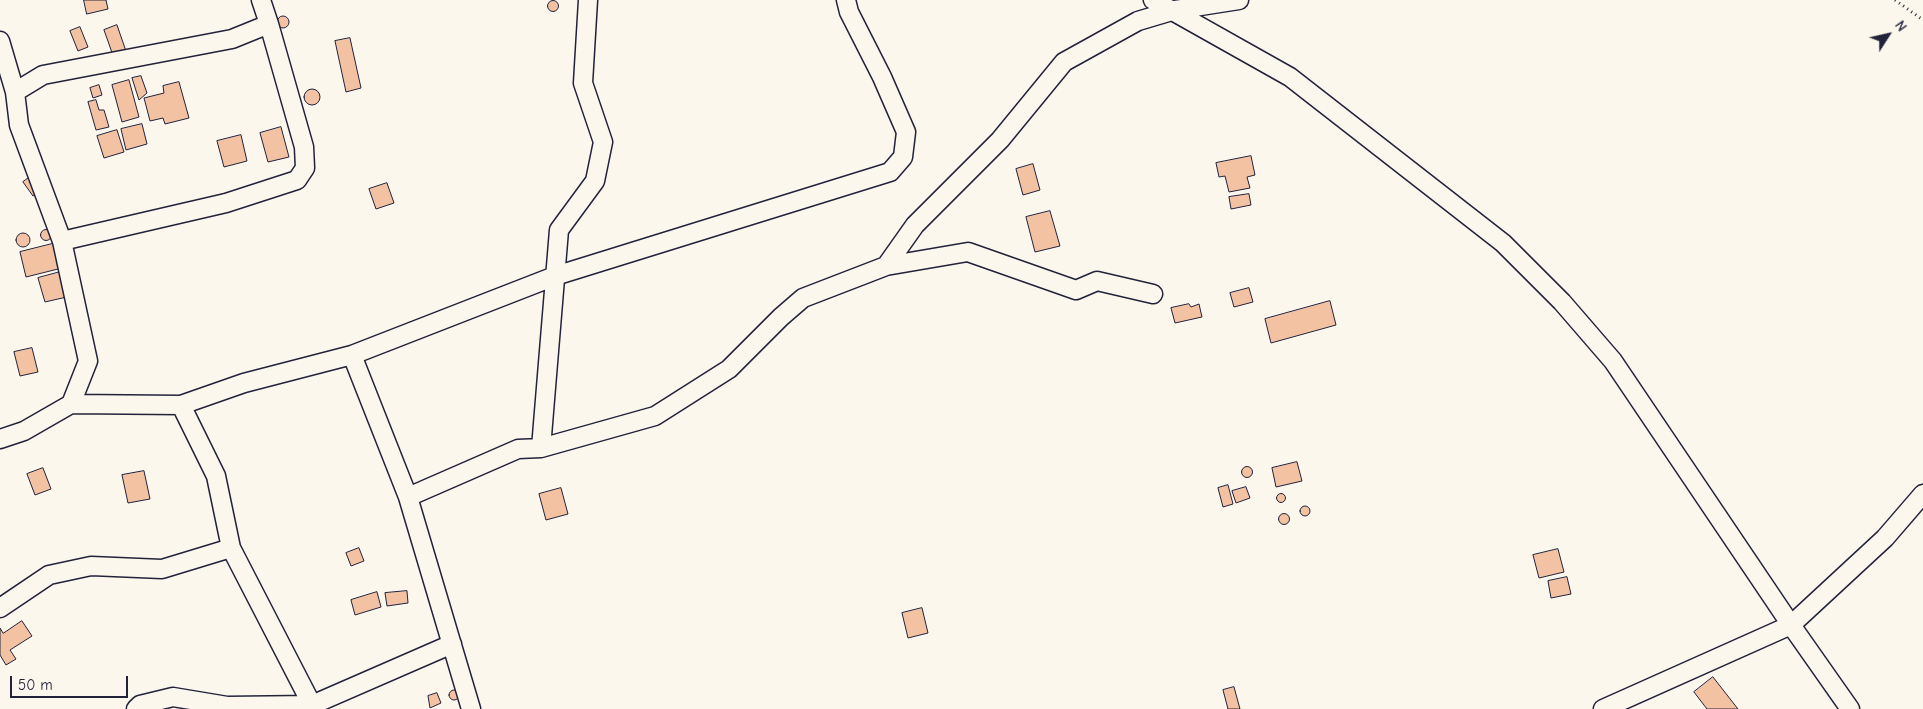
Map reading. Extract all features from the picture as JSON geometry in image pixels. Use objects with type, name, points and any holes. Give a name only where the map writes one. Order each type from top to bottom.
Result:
[{"type":"street","points":[[62,241],[226,203],[297,180],[306,168],[304,148],[261,0]]},
{"type":"street","points":[[541,448],[559,230],[595,181],[603,142],[584,83],[588,0]]},
{"type":"street","points":[[0,438],[24,430],[71,404],[181,405],[244,383],[352,355],[555,276],[890,172],[903,157],[906,132],[882,77],[849,12],[846,0]]},
{"type":"street","points":[[1154,0],[1290,77],[1510,250],[1562,302],[1613,361],[1791,626],[1850,709]]},
{"type":"street","points":[[886,266],[915,225],[1000,140],[1064,62],[1138,21],[1174,10],[1239,0]]},
{"type":"street","points":[[15,92],[43,75],[232,39],[269,24]]},
{"type":"street","points":[[0,41],[15,92],[20,125],[62,241],[88,361],[71,404]]},
{"type":"street","points":[[408,497],[518,449],[541,448],[655,416],[729,368],[803,298],[886,266],[968,252],[1076,290],[1097,281],[1153,294]]},
{"type":"street","points":[[352,355],[408,497],[471,709]]},
{"type":"street","points":[[181,405],[216,476],[231,548],[312,705]]},
{"type":"street","points":[[1603,709],[1791,626],[1885,538],[1923,494]]},
{"type":"street","points":[[0,608],[49,575],[91,566],[162,569],[231,548]]},
{"type":"street","points":[[136,709],[140,705],[172,697],[227,706],[312,705],[452,644]]},
{"type":"path","points":[[1895,0],[1923,20]]},
{"type":"building","points":[[84,0],[106,0],[108,9],[87,14]]},
{"type":"building","points":[[553,0],[559,6],[553,12],[547,6]]},
{"type":"building","points":[[281,16],[285,16],[289,22],[285,28],[281,28],[277,24],[277,20]]},
{"type":"building","points":[[117,25],[128,57],[115,61],[104,30]]},
{"type":"building","points":[[80,27],[88,47],[78,51],[70,31]]},
{"type":"building","points":[[350,38],[361,88],[346,92],[335,41]]},
{"type":"building","points":[[141,76],[147,93],[139,100],[132,78]]},
{"type":"building","points":[[129,80],[139,117],[122,122],[112,85]]},
{"type":"building","points":[[179,82],[189,118],[165,124],[163,118],[150,121],[144,98],[164,93],[163,86]]},
{"type":"building","points":[[99,85],[102,95],[93,98],[90,88]]},
{"type":"building","points":[[312,89],[318,91],[320,97],[318,103],[312,105],[306,103],[304,97],[306,91]]},
{"type":"building","points":[[96,100],[99,110],[104,110],[109,127],[96,130],[88,102]]},
{"type":"building","points":[[142,124],[147,144],[126,150],[121,129]]},
{"type":"building","points":[[281,127],[289,157],[268,162],[260,133]]},
{"type":"building","points":[[117,130],[124,152],[104,158],[97,136]]},
{"type":"building","points":[[241,135],[247,161],[224,167],[217,141]]},
{"type":"building","points":[[1251,156],[1255,175],[1247,177],[1250,188],[1229,192],[1225,176],[1219,177],[1216,163]]},
{"type":"building","points":[[1033,164],[1040,190],[1023,195],[1016,169]]},
{"type":"building","points":[[33,175],[43,190],[33,196],[23,182]]},
{"type":"building","points":[[387,183],[394,203],[376,209],[369,189]]},
{"type":"building","points":[[1249,194],[1251,205],[1231,209],[1229,197]]},
{"type":"building","points":[[1050,211],[1060,246],[1035,252],[1026,217]]},
{"type":"building","points":[[44,230],[48,230],[51,235],[50,239],[44,240],[41,237],[41,233]]},
{"type":"building","points":[[23,233],[28,235],[30,240],[28,245],[23,247],[18,245],[16,240],[18,235]]},
{"type":"building","points":[[56,243],[62,268],[26,277],[20,252]]},
{"type":"building","points":[[64,271],[71,296],[45,302],[38,278]]},
{"type":"building","points":[[1249,288],[1253,302],[1234,307],[1230,293]]},
{"type":"building","points":[[1330,301],[1336,325],[1271,343],[1265,319]]},
{"type":"building","points":[[1189,304],[1191,307],[1199,304],[1202,317],[1175,323],[1171,308]]},
{"type":"building","points":[[32,348],[38,372],[20,376],[14,352]]},
{"type":"building","points":[[1297,462],[1302,481],[1276,487],[1272,468]]},
{"type":"building","points":[[1245,467],[1249,467],[1252,472],[1251,476],[1245,477],[1242,474],[1242,470]]},
{"type":"building","points":[[43,468],[51,489],[35,495],[27,474]]},
{"type":"building","points":[[144,471],[150,499],[128,503],[122,475]]},
{"type":"building","points":[[1228,485],[1233,504],[1223,507],[1218,488]]},
{"type":"building","points":[[1246,487],[1250,498],[1236,503],[1232,491]]},
{"type":"building","points":[[561,488],[568,514],[546,520],[539,494]]},
{"type":"building","points":[[1281,493],[1286,498],[1281,503],[1276,498]]},
{"type":"building","points":[[1303,506],[1307,506],[1310,511],[1309,515],[1303,516],[1300,513],[1300,509]]},
{"type":"building","points":[[1284,513],[1290,519],[1284,525],[1278,519]]},
{"type":"building","points":[[359,548],[364,561],[351,566],[346,553]]},
{"type":"building","points":[[1558,549],[1564,572],[1539,578],[1533,555]]},
{"type":"building","points":[[1567,577],[1571,594],[1551,598],[1548,581]]},
{"type":"building","points":[[407,591],[408,603],[387,606],[385,593]]},
{"type":"building","points":[[377,592],[381,607],[355,615],[351,600]]},
{"type":"building","points":[[922,608],[928,633],[908,638],[902,613]]},
{"type":"building","points":[[22,621],[32,636],[10,650],[16,659],[6,665],[0,655],[0,628],[3,633]]},
{"type":"building","points":[[1713,677],[1738,709],[1707,709],[1694,692]]},
{"type":"building","points":[[1234,687],[1240,709],[1228,709],[1223,690]]},
{"type":"building","points":[[452,690],[456,690],[459,695],[456,700],[452,700],[449,697],[449,693]]},
{"type":"building","points":[[437,693],[441,703],[430,708],[428,696]]}]
